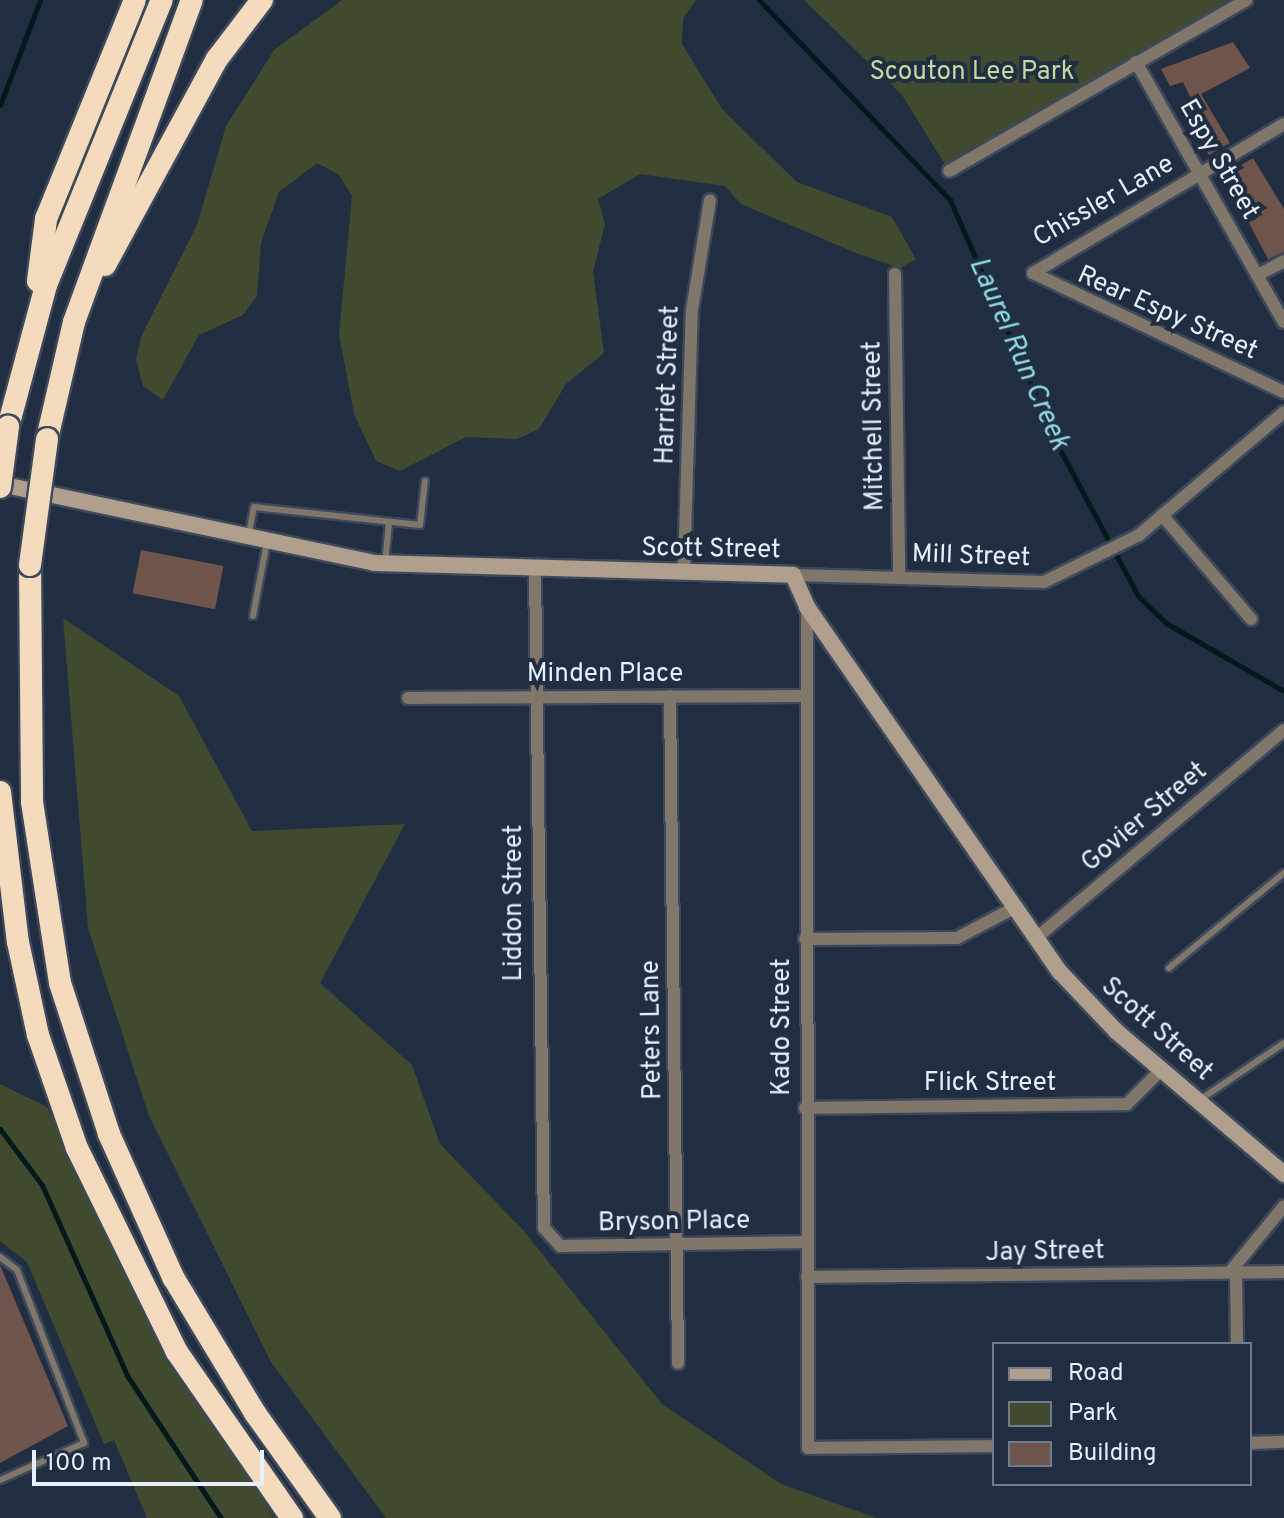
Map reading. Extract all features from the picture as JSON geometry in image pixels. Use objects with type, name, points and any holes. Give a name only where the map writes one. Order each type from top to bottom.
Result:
[{"type":"highway","points":[[28,346],[46,219],[135,0]]},
{"type":"highway","points":[[0,485],[8,427],[28,346],[91,162],[162,0]]},
{"type":"highway","points":[[192,0],[74,322],[47,439],[30,565],[32,802],[60,983],[109,1134],[166,1265],[255,1413],[330,1518]]},
{"type":"highway","points":[[74,322],[217,59],[262,0]]},
{"type":"highway","points":[[0,792],[18,942],[38,1035],[77,1148],[177,1352],[292,1518]]},
{"type":"street","points":[[949,171],[1246,0]]},
{"type":"street","name":"Espy Street","points":[[1136,62],[1284,322]]},
{"type":"street","name":"Chissler Lane","points":[[1033,273],[1284,124]]},
{"type":"street","name":"Harriet Street","points":[[684,573],[692,310],[710,200]]},
{"type":"street","points":[[1258,275],[1284,261]]},
{"type":"street","name":"Rear Espy Street","points":[[1033,273],[1284,392]]},
{"type":"street","name":"Mitchell Street","points":[[895,274],[899,577]]},
{"type":"street","name":"Mill Street","points":[[793,575],[1024,584],[1101,557],[1125,544],[1284,412]]},
{"type":"street","name":"Scott Street","points":[[0,485],[385,564],[793,575],[807,607],[1035,939],[1095,1012],[1284,1174]]},
{"type":"street","points":[[1162,515],[1251,619]]},
{"type":"street","name":"Liddon Street","points":[[535,569],[547,1235]]},
{"type":"street","name":"Kado Street","points":[[807,607],[802,696],[808,1448],[992,1446]]},
{"type":"street","name":"Peters Lane","points":[[670,696],[678,1363]]},
{"type":"street","name":"Minden Place","points":[[408,698],[802,696]]},
{"type":"street","name":"Govier Street","points":[[1035,939],[1284,730]]},
{"type":"street","points":[[805,939],[957,938],[1014,908]]},
{"type":"street","name":"Flick Street","points":[[805,1108],[1127,1104],[1161,1070]]},
{"type":"street","points":[[1237,1342],[1233,1272],[1284,1206]]},
{"type":"street","name":"Bryson Place","points":[[547,1235],[560,1246],[808,1242]]},
{"type":"street","name":"Jay Street","points":[[807,1277],[1284,1272]]},
{"type":"street","points":[[1252,1443],[1284,1442]]},
{"type":"lane","points":[[248,537],[254,507],[420,525],[425,481]]},
{"type":"lane","points":[[385,564],[389,523]]},
{"type":"lane","points":[[253,616],[267,542]]},
{"type":"lane","points":[[1169,968],[1284,873]]},
{"type":"lane","points":[[1197,1101],[1284,1043]]},
{"type":"lane","points":[[0,1257],[17,1270],[84,1443],[0,1480]]},
{"type":"green space","points":[[342,0],[696,0],[683,18],[682,44],[722,109],[797,182],[892,217],[916,259],[900,268],[856,253],[741,204],[725,186],[640,174],[598,199],[605,224],[593,272],[604,353],[566,384],[539,429],[517,439],[466,437],[400,471],[376,461],[354,414],[339,335],[352,196],[339,175],[317,163],[279,192],[261,243],[257,296],[243,315],[199,335],[163,400],[143,386],[136,360],[141,337],[197,225],[226,126],[274,50]]},
{"type":"green space","name":"Scouton Lee Park","points":[[804,0],[1233,0],[949,171],[902,95]]},
{"type":"green space","points":[[63,618],[179,696],[252,831],[405,824],[320,983],[412,1065],[440,1144],[523,1230],[662,1404],[781,1484],[877,1518],[386,1518],[271,1362],[149,1116],[88,928]]},
{"type":"green space","points":[[0,1084],[47,1107],[146,1314],[274,1518],[147,1518],[114,1440],[104,1444],[27,1262],[0,1241]]},
{"type":"building","points":[[1233,42],[1250,68],[1201,94],[1230,143],[1209,155],[1201,141],[1209,136],[1183,82],[1170,86],[1161,69]]},
{"type":"building","points":[[1253,158],[1284,209],[1284,252],[1268,259],[1230,187],[1236,184],[1228,173]]},
{"type":"building","points":[[141,550],[223,566],[215,609],[133,593]]},
{"type":"building","points":[[0,1265],[68,1426],[0,1463]]},
{"type":"waterway","points":[[0,105],[40,0]]},
{"type":"waterway","name":"Laurel Run Creek","points":[[759,0],[950,200],[1058,446],[1138,596],[1166,623],[1284,691]]},
{"type":"waterway","points":[[0,1129],[42,1185],[128,1377],[221,1518]]}]
